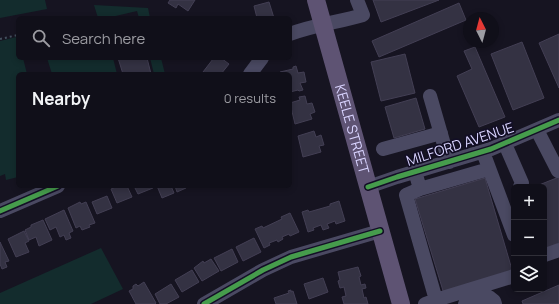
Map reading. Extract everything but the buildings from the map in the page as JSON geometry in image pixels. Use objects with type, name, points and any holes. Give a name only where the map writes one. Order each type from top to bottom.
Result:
[{"type":"main road","name":"KEELE STREET","points":[[316,0],[401,304]]},
{"type":"street","points":[[292,33],[323,24],[342,21],[362,15],[357,0]]},
{"type":"street","points":[[251,72],[259,60]]},
{"type":"street","points":[[430,96],[449,162]]},
{"type":"street","name":"MILFORD AVENUE","points":[[368,187],[505,144],[559,120]]},
{"type":"street","points":[[537,130],[558,171]]},
{"type":"street","points":[[383,149],[441,133]]},
{"type":"street","points":[[505,144],[522,184]]},
{"type":"street","points":[[482,152],[511,227]]},
{"type":"street","points":[[489,169],[420,189],[406,195],[431,302],[511,277]]},
{"type":"street","points":[[416,171],[420,189]]},
{"type":"street","points":[[0,211],[53,188]]},
{"type":"street","points":[[204,304],[263,270],[291,257],[380,231]]},
{"type":"street","points":[[547,255],[559,250]]},
{"type":"street","points":[[465,304],[488,297],[494,301],[495,304]]},
{"type":"path","points":[[0,39],[16,35]]},
{"type":"green space","points":[[0,0],[45,0],[47,9],[0,18]]},
{"type":"green space","points":[[94,5],[148,8],[150,16],[138,16],[137,11],[116,16],[97,16]]},
{"type":"green space","points":[[16,37],[16,60],[24,60],[26,72],[16,72],[16,178],[6,180],[5,174],[0,176],[0,41]]},
{"type":"green space","points":[[48,60],[114,60],[116,72],[51,72]]},
{"type":"green space","points":[[150,60],[162,60],[164,72],[154,72]]},
{"type":"green space","points":[[101,248],[123,289],[91,304],[0,304],[0,293]]},
{"type":"cycle path","points":[[368,187],[491,149],[559,120]]},
{"type":"cycle path","points":[[0,211],[53,188]]},
{"type":"cycle path","points":[[204,304],[263,270],[291,257],[380,231]]}]
